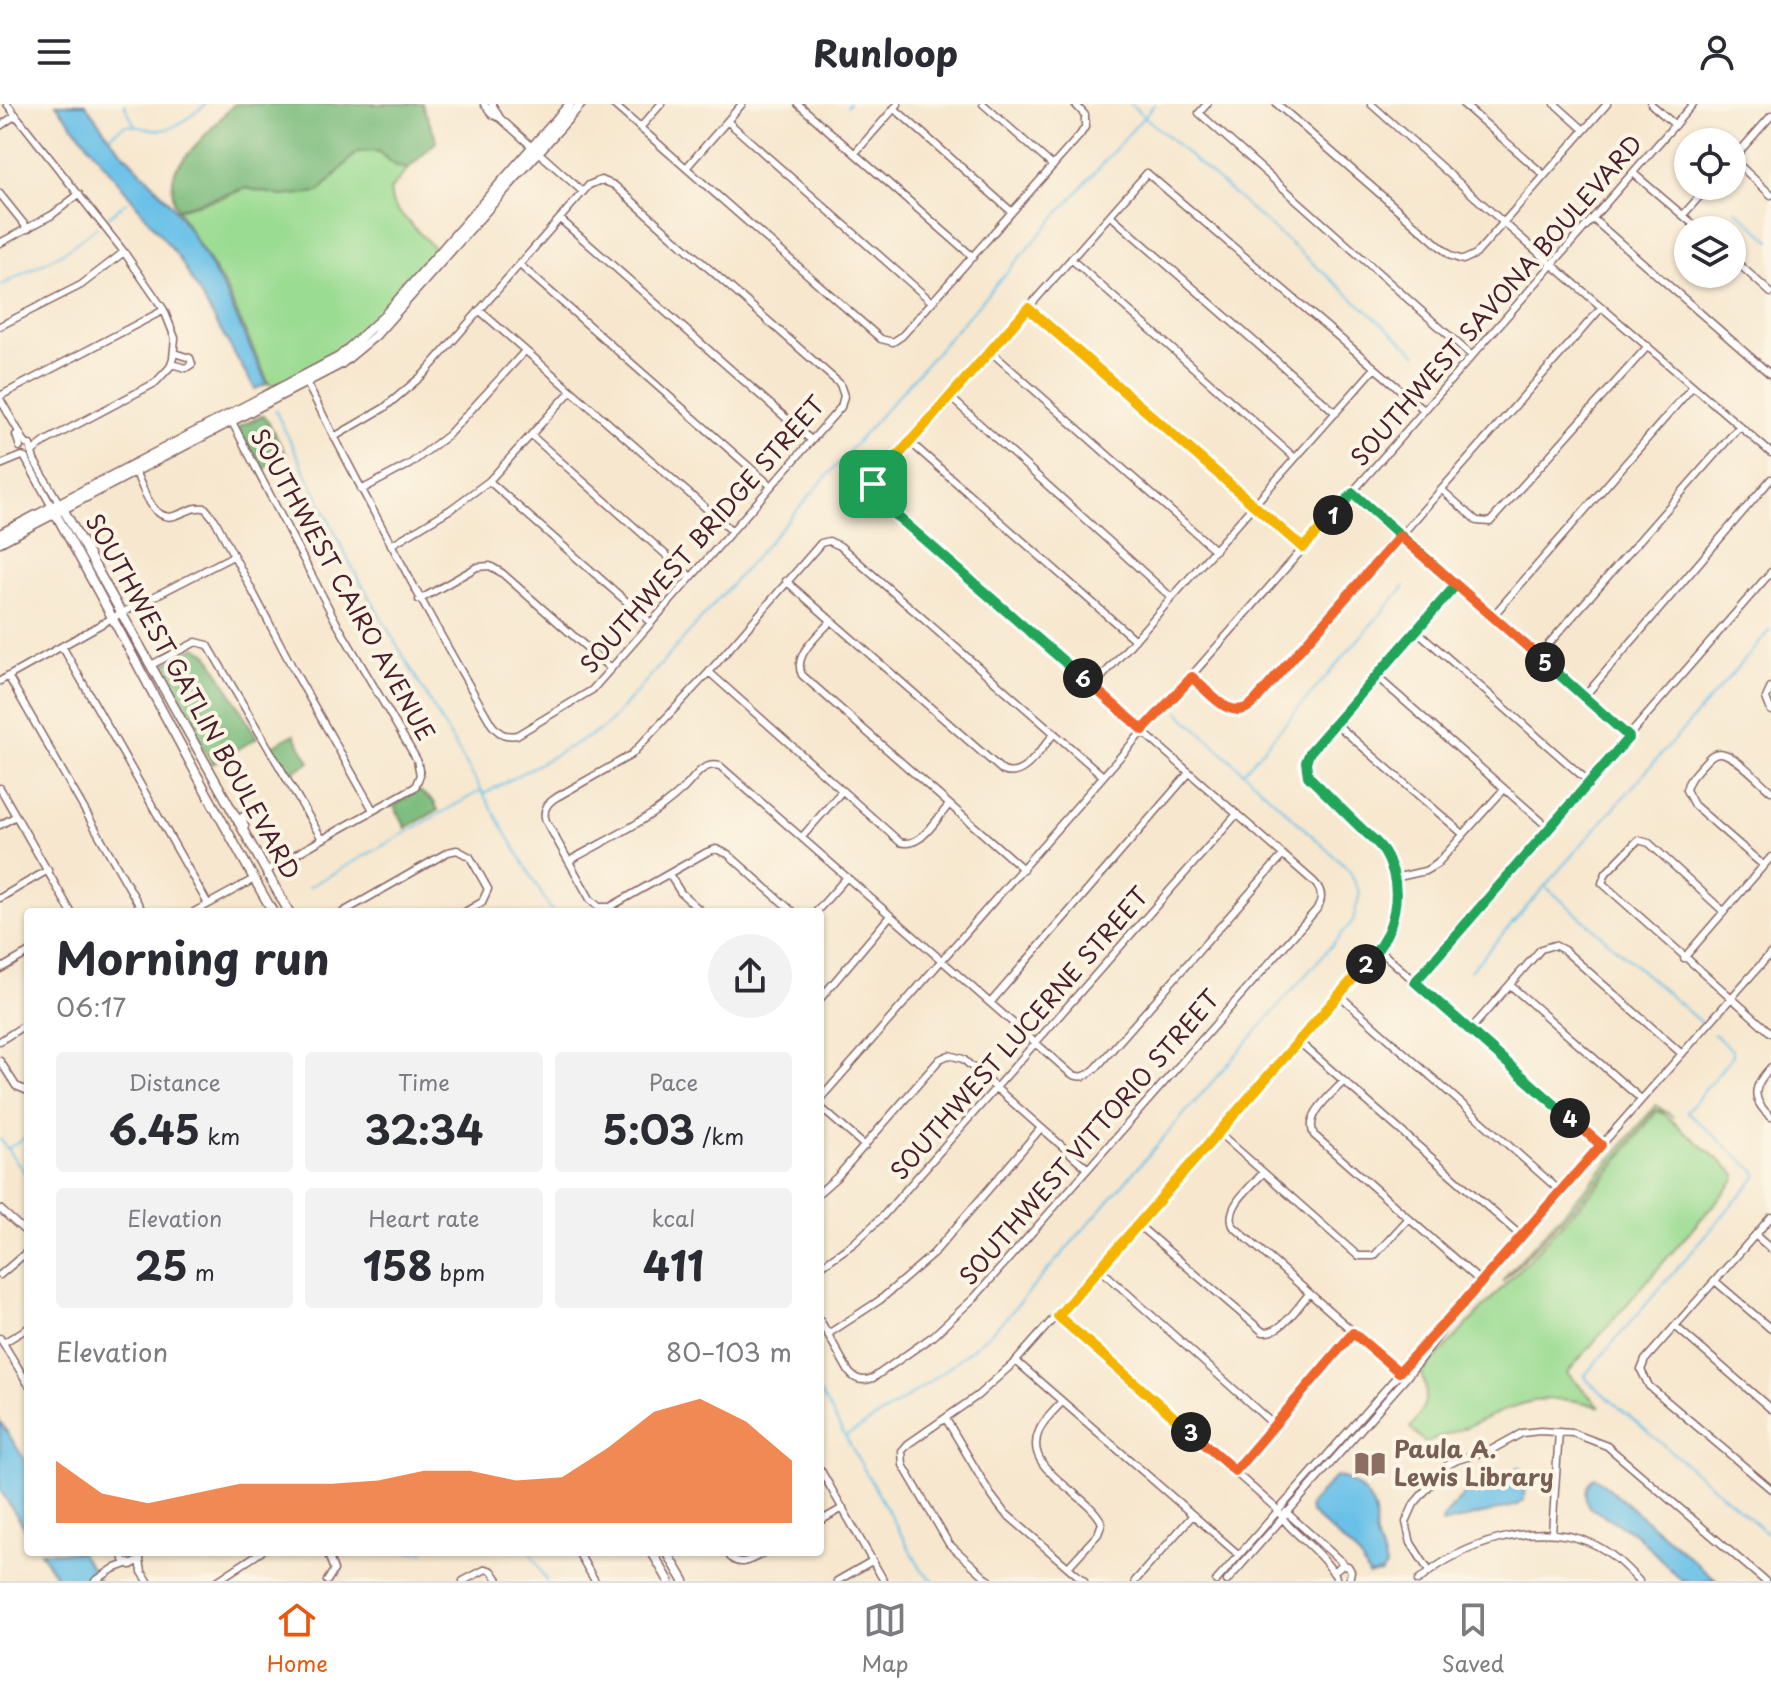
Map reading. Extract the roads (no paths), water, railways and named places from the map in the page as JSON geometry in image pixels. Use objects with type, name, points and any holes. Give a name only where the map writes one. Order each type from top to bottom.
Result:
[{"type":"main road","points":[[0,542],[57,508],[230,417],[341,364],[375,336],[445,258],[570,104]]},
{"type":"main road","points":[[305,379],[361,340],[449,241],[581,104]]},
{"type":"main road","points":[[445,258],[449,241]]},
{"type":"main road","points":[[0,534],[135,471],[230,417]]},
{"type":"main road","name":"SOUTHWEST GATLIN BOULEVARD","points":[[57,508],[118,615],[229,836],[271,908]]},
{"type":"main road","name":"SOUTHWEST GATLIN BOULEVARD","points":[[118,615],[151,665],[285,908]]},
{"type":"main road","points":[[234,813],[241,815],[252,811],[241,820],[260,859]]},
{"type":"main road","points":[[229,836],[236,841],[252,869],[266,871]]},
{"type":"main road","points":[[254,879],[265,880],[284,908]]},
{"type":"main road","points":[[654,1556],[669,1581]]},
{"type":"main road","points":[[669,1556],[684,1581]]},
{"type":"street","points":[[1,464],[155,383],[171,364],[175,338],[164,310],[124,252],[7,104]]},
{"type":"street","points":[[484,104],[500,118]]},
{"type":"street","points":[[334,437],[369,418],[423,375],[583,192],[500,118],[492,104]]},
{"type":"street","points":[[613,104],[881,339],[893,342],[902,336],[1080,135],[1086,120],[1075,104]]},
{"type":"street","points":[[640,128],[661,104]]},
{"type":"street","points":[[686,168],[742,104]]},
{"type":"street","points":[[799,104],[973,257]]},
{"type":"street","points":[[983,104],[1053,166]]},
{"type":"street","points":[[1207,104],[1199,113],[1472,356]]},
{"type":"street","points":[[1277,104],[1451,256],[1466,260],[1473,257],[1504,223],[1607,104]]},
{"type":"street","points":[[1371,104],[1771,453]]},
{"type":"street","points":[[1463,104],[1544,175]]},
{"type":"street","points":[[1555,104],[1584,130]]},
{"type":"street","points":[[1651,104],[1675,125]]},
{"type":"street","name":"SOUTHWEST SAVONA BOULEVARD","points":[[824,1094],[1693,104]]},
{"type":"street","points":[[855,153],[896,106],[1012,212]]},
{"type":"street","points":[[0,126],[16,115]]},
{"type":"street","points":[[1746,144],[1771,116]]},
{"type":"street","points":[[727,121],[932,302]]},
{"type":"street","points":[[569,861],[652,813],[681,791],[704,767],[714,764],[724,769],[1070,1073],[1085,1076],[1283,855],[882,503],[873,491],[873,484],[1147,173],[1424,410]]},
{"type":"street","points":[[1633,173],[1683,215],[1696,200]]},
{"type":"street","points":[[1746,173],[1771,195]]},
{"type":"street","name":"SOUTHWEST BRIDGE STREET","points":[[419,600],[492,725],[501,735],[517,735],[584,697],[841,407],[844,396],[840,384],[614,185],[601,180],[589,185],[583,192]]},
{"type":"street","points":[[0,194],[28,229]]},
{"type":"street","points":[[0,243],[52,215],[79,194]]},
{"type":"street","points":[[1110,215],[1336,413]]},
{"type":"street","points":[[560,219],[811,440]]},
{"type":"street","points":[[1593,219],[1771,375]]},
{"type":"street","points":[[0,326],[81,285],[124,252]]},
{"type":"street","points":[[1071,259],[1295,458]]},
{"type":"street","points":[[520,265],[771,486]]},
{"type":"street","points":[[1746,271],[1771,293]]},
{"type":"street","points":[[1192,677],[1227,708],[1235,712],[1247,709],[1602,307]]},
{"type":"street","points":[[1028,308],[1303,548]]},
{"type":"street","points":[[57,508],[0,398],[164,310]]},
{"type":"street","points":[[479,310],[732,531]]},
{"type":"street","points":[[1442,490],[1477,521],[1490,522],[1648,346]]},
{"type":"street","points":[[361,490],[410,464],[448,435],[525,351]]},
{"type":"street","points":[[990,351],[1215,550]]},
{"type":"street","points":[[171,364],[186,368],[192,364],[190,358],[174,353]]},
{"type":"street","points":[[1093,687],[1375,368]]},
{"type":"street","points":[[305,379],[419,600],[477,567],[490,566],[502,573],[611,669]]},
{"type":"street","points":[[1492,617],[1693,386]]},
{"type":"street","points":[[391,545],[451,509],[489,481],[571,391]]},
{"type":"street","points":[[950,397],[1172,598]]},
{"type":"street","name":"SOUTHWEST CAIRO AVENUE","points":[[230,417],[336,622],[417,760],[420,775],[415,787],[373,810]]},
{"type":"street","points":[[1538,656],[1739,427]]},
{"type":"street","points":[[532,436],[691,577]]},
{"type":"street","points":[[910,442],[1135,640]]},
{"type":"street","points":[[135,471],[155,510],[165,517],[195,507],[205,508],[215,520],[296,674],[373,810],[266,871]]},
{"type":"street","points":[[1584,697],[1771,479]]},
{"type":"street","points":[[489,481],[651,623]]},
{"type":"street","points":[[1353,493],[1629,737]]},
{"type":"street","points":[[789,908],[728,854],[712,850],[610,907],[603,908],[593,903],[546,821],[545,814],[547,804],[631,755],[709,672],[817,546],[829,541],[840,546],[1103,776]]},
{"type":"street","points":[[0,681],[233,556]]},
{"type":"street","points":[[1415,982],[1771,572]]},
{"type":"street","points":[[786,581],[1006,772],[1020,772],[1054,734]]},
{"type":"street","points":[[990,1581],[949,1544],[903,1465],[903,1448],[977,1396],[1016,1361],[1379,950],[1395,910],[1394,878],[1383,850],[1308,776],[1306,762],[1310,752],[1456,585]]},
{"type":"street","points":[[831,621],[802,655],[798,663],[802,675],[1023,869]]},
{"type":"street","points":[[1416,630],[1589,782]]},
{"type":"street","points":[[151,665],[196,642],[208,645],[322,839]]},
{"type":"street","points":[[62,646],[208,904]]},
{"type":"street","points":[[709,672],[896,839],[907,844],[919,840],[949,805]]},
{"type":"street","points":[[8,676],[141,908]]},
{"type":"street","points":[[1376,676],[1549,828]]},
{"type":"street","points":[[1771,687],[1766,698],[1771,711]]},
{"type":"street","points":[[1335,723],[1463,834]]},
{"type":"street","points":[[1764,866],[1694,805],[1686,790],[1687,783],[1698,770],[1711,756],[1720,753],[1730,755],[1771,791]]},
{"type":"street","points":[[991,1002],[1189,773]]},
{"type":"street","points":[[0,788],[69,908]]},
{"type":"street","points":[[1394,878],[1433,868],[1504,789]]},
{"type":"street","points":[[802,837],[842,791]]},
{"type":"street","name":"SOUTHWEST LUCERNE STREET","points":[[824,1264],[854,1243],[882,1217],[1237,814]]},
{"type":"street","points":[[0,825],[16,816]]},
{"type":"street","points":[[1724,912],[1649,843],[1638,840],[1606,873],[1602,883],[1771,1033]]},
{"type":"street","points":[[350,908],[453,850],[467,854],[487,886],[486,896],[472,908]]},
{"type":"street","name":"SOUTHWEST VITTORIO STREET","points":[[828,1334],[855,1378],[865,1381],[912,1352],[957,1315],[1316,910],[1322,898],[1319,888],[1283,855]]},
{"type":"street","points":[[1684,958],[1771,857]]},
{"type":"street","points":[[0,898],[48,870]]},
{"type":"street","points":[[669,874],[681,893],[698,908]]},
{"type":"street","points":[[820,908],[847,877]]},
{"type":"street","points":[[201,908],[254,879]]},
{"type":"street","points":[[824,994],[890,916]]},
{"type":"street","points":[[1470,1030],[1541,949],[1554,945],[1564,950],[1682,1054]]},
{"type":"street","points":[[1379,950],[1601,1145]]},
{"type":"street","points":[[1216,1581],[1771,953]]},
{"type":"street","points":[[0,969],[24,957]]},
{"type":"street","points":[[1510,985],[1641,1099]]},
{"type":"street","points":[[1338,994],[1560,1191]]},
{"type":"street","points":[[0,1041],[24,1026]]},
{"type":"street","points":[[1298,1041],[1521,1236]]},
{"type":"street","points":[[824,1188],[865,1146],[940,1059],[952,1055],[963,1059],[1087,1168]]},
{"type":"street","points":[[0,1061],[16,1086],[24,1089]]},
{"type":"street","points":[[1771,1067],[1759,1080],[1755,1095],[1761,1109],[1771,1117]]},
{"type":"street","points":[[1344,1081],[1314,1115],[1310,1125],[1312,1132],[1481,1282]]},
{"type":"street","points":[[824,1110],[865,1146]]},
{"type":"street","points":[[824,1327],[828,1334],[880,1300],[933,1254],[1041,1128]]},
{"type":"street","points":[[1218,1132],[1361,1257],[1371,1257],[1380,1251],[1408,1219]]},
{"type":"street","points":[[1263,1173],[1234,1207],[1231,1222],[1236,1230],[1399,1372]]},
{"type":"street","points":[[0,1209],[24,1230]]},
{"type":"street","points":[[1771,1217],[1643,1363],[1641,1374],[1649,1386],[1771,1489]]},
{"type":"street","points":[[1137,1224],[1259,1331],[1269,1333],[1276,1330],[1309,1294]]},
{"type":"street","points":[[1755,1235],[1771,1249]]},
{"type":"street","points":[[0,1275],[24,1254]]},
{"type":"street","points":[[1099,1268],[1274,1425]]},
{"type":"street","points":[[1715,1281],[1771,1329]]},
{"type":"street","points":[[1227,1581],[1406,1378],[1463,1303]]},
{"type":"street","points":[[1058,1316],[1279,1511],[1281,1519],[1319,1552],[1336,1578]]},
{"type":"street","points":[[1675,1326],[1771,1409]]},
{"type":"street","points":[[24,1330],[2,1341],[24,1377]]},
{"type":"street","points":[[1235,1471],[1353,1333]]},
{"type":"street","points":[[1016,1361],[1239,1555]]},
{"type":"street","points":[[1062,1402],[1038,1432],[1038,1456],[1046,1469],[1092,1508],[1102,1523],[1098,1534],[1068,1567]]},
{"type":"street","points":[[946,1419],[1004,1512],[1084,1581]]},
{"type":"street","points":[[1552,1533],[1559,1432]]},
{"type":"street","points":[[1429,1571],[1411,1543],[1406,1522],[1414,1504],[1446,1466],[1491,1450],[1522,1433],[1559,1432],[1590,1438],[1607,1446],[1765,1581]]},
{"type":"street","points":[[824,1476],[884,1581]]},
{"type":"street","points":[[824,1519],[843,1508]]},
{"type":"street","points":[[1279,1511],[1287,1512],[1345,1565],[1351,1571],[1350,1581]]},
{"type":"street","points":[[1135,1581],[1192,1516]]},
{"type":"street","points":[[1418,1581],[1452,1557],[1477,1547],[1526,1535],[1552,1533],[1593,1543],[1611,1554],[1639,1581]]},
{"type":"street","points":[[113,1569],[121,1556]]},
{"type":"street","points":[[123,1556],[148,1581]]},
{"type":"street","points":[[98,1579],[140,1556]]},
{"type":"street","points":[[141,1556],[142,1572]]},
{"type":"street","points":[[217,1581],[255,1556]]},
{"type":"street","points":[[327,1581],[334,1570],[329,1556]]},
{"type":"street","points":[[580,1556],[595,1581]]},
{"type":"street","points":[[729,1556],[739,1563],[758,1556]]},
{"type":"street","points":[[837,1581],[872,1561]]},
{"type":"street","points":[[1336,1578],[1337,1567],[1345,1565]]},
{"type":"street","points":[[463,1581],[484,1569],[494,1573],[499,1581]]},
{"type":"water","points":[[56,104],[85,104],[115,144],[167,199],[190,231],[224,290],[267,384],[255,389],[179,258]]},
{"type":"water","points":[[0,1421],[24,1459],[24,1527],[0,1490]]},
{"type":"water","points":[[1519,1467],[1525,1473],[1524,1500],[1518,1505],[1442,1524],[1443,1518],[1465,1493],[1498,1481]]},
{"type":"water","points":[[1336,1476],[1359,1488],[1372,1504],[1376,1536],[1386,1567],[1381,1573],[1368,1575],[1360,1557],[1311,1513],[1309,1506]]},
{"type":"water","points":[[1594,1477],[1717,1581],[1682,1581],[1636,1534],[1589,1507],[1586,1492]]},
{"type":"water","points":[[43,1556],[83,1556],[100,1581],[59,1581]]},
{"type":"waterway","points":[[124,104],[134,124]]},
{"type":"waterway","points":[[109,136],[125,125],[159,130],[172,127],[206,104]]},
{"type":"waterway","points":[[1130,104],[1417,354]]},
{"type":"waterway","points":[[484,794],[610,722],[1155,104]]},
{"type":"waterway","points":[[108,217],[127,202]]},
{"type":"waterway","points":[[1735,209],[1771,241]]},
{"type":"waterway","points":[[0,286],[64,252],[97,227]]},
{"type":"waterway","points":[[275,410],[354,571],[550,908]]},
{"type":"waterway","points":[[1243,772],[1405,586]]},
{"type":"waterway","points":[[1470,971],[1771,630]]},
{"type":"waterway","points":[[846,1436],[930,1382],[1006,1318],[1353,921],[1360,893],[1349,870],[1179,712]]},
{"type":"waterway","points":[[309,887],[482,790]]},
{"type":"waterway","points":[[1545,886],[1700,1022]]},
{"type":"waterway","points":[[1714,1034],[1732,1050],[1733,1055],[1687,1112],[1757,1176],[1585,1375],[1588,1381],[1771,1536]]},
{"type":"waterway","points":[[8,1148],[24,1138]]},
{"type":"waterway","points":[[0,1139],[24,1172]]},
{"type":"waterway","points":[[824,1399],[921,1569],[934,1581]]},
{"type":"waterway","points":[[532,1556],[546,1581]]},
{"type":"place","name":"Paula A. Lewis Library","points":[[1370,1464]]}]
